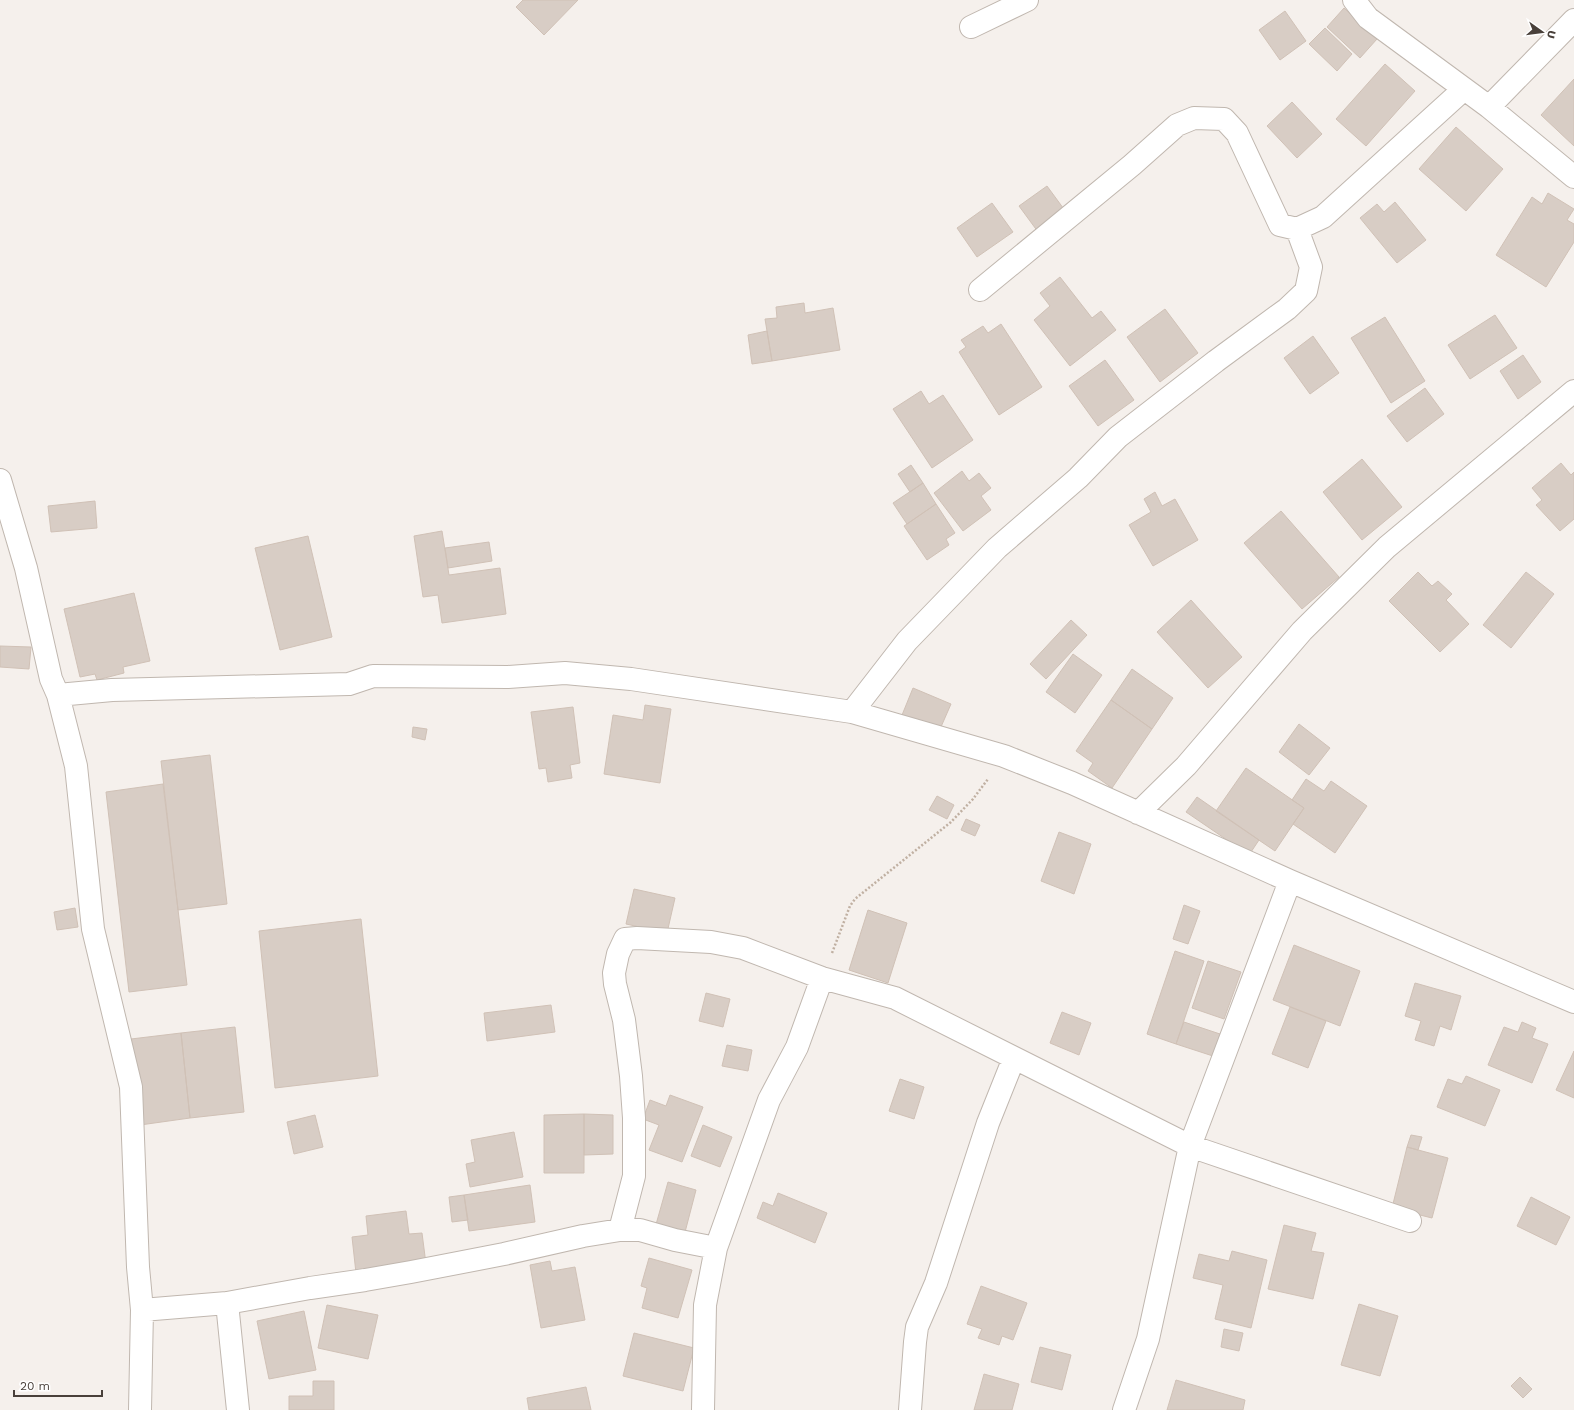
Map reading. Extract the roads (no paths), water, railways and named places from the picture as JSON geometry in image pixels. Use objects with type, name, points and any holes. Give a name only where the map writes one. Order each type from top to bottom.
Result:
[{"type":"street","points":[[971,27],[1027,0]]},
{"type":"street","points":[[1354,0],[1368,18],[1489,107],[1574,177]]},
{"type":"street","points":[[1489,107],[1574,20]]},
{"type":"street","points":[[980,290],[1132,166],[1177,125],[1194,118],[1224,119],[1237,133],[1280,225],[1297,229],[1323,217],[1464,89]]},
{"type":"street","points":[[852,712],[907,641],[997,548],[1078,478],[1118,437],[1216,361],[1287,309],[1306,291],[1311,267],[1297,229]]},
{"type":"street","points":[[1138,813],[1186,766],[1302,631],[1387,547],[1574,391]]},
{"type":"street","points":[[0,480],[26,568],[51,679],[58,695],[76,766],[93,929],[131,1087],[138,1259],[142,1310],[140,1410]]},
{"type":"street","points":[[58,695],[120,690],[349,684],[373,676],[508,677],[565,673],[631,680],[852,712],[1004,756],[1072,783],[1290,881],[1574,1002]]},
{"type":"street","points":[[1124,1410],[1148,1339],[1190,1146],[1290,881]]},
{"type":"street","points":[[620,1230],[634,1176],[634,1118],[631,1076],[624,1020],[615,984],[614,973],[618,954],[625,939],[637,938],[711,942],[743,948],[822,978],[895,998],[1190,1146],[1410,1221]]},
{"type":"street","points":[[704,1410],[705,1305],[716,1248],[769,1100],[797,1047],[822,978]]},
{"type":"street","points":[[910,1410],[915,1342],[918,1327],[936,1283],[988,1123],[1014,1058]]},
{"type":"street","points":[[142,1310],[227,1304],[310,1288],[411,1272],[504,1254],[584,1236],[620,1230],[640,1230],[675,1240],[716,1248]]},
{"type":"street","points":[[227,1304],[238,1410]]}]
